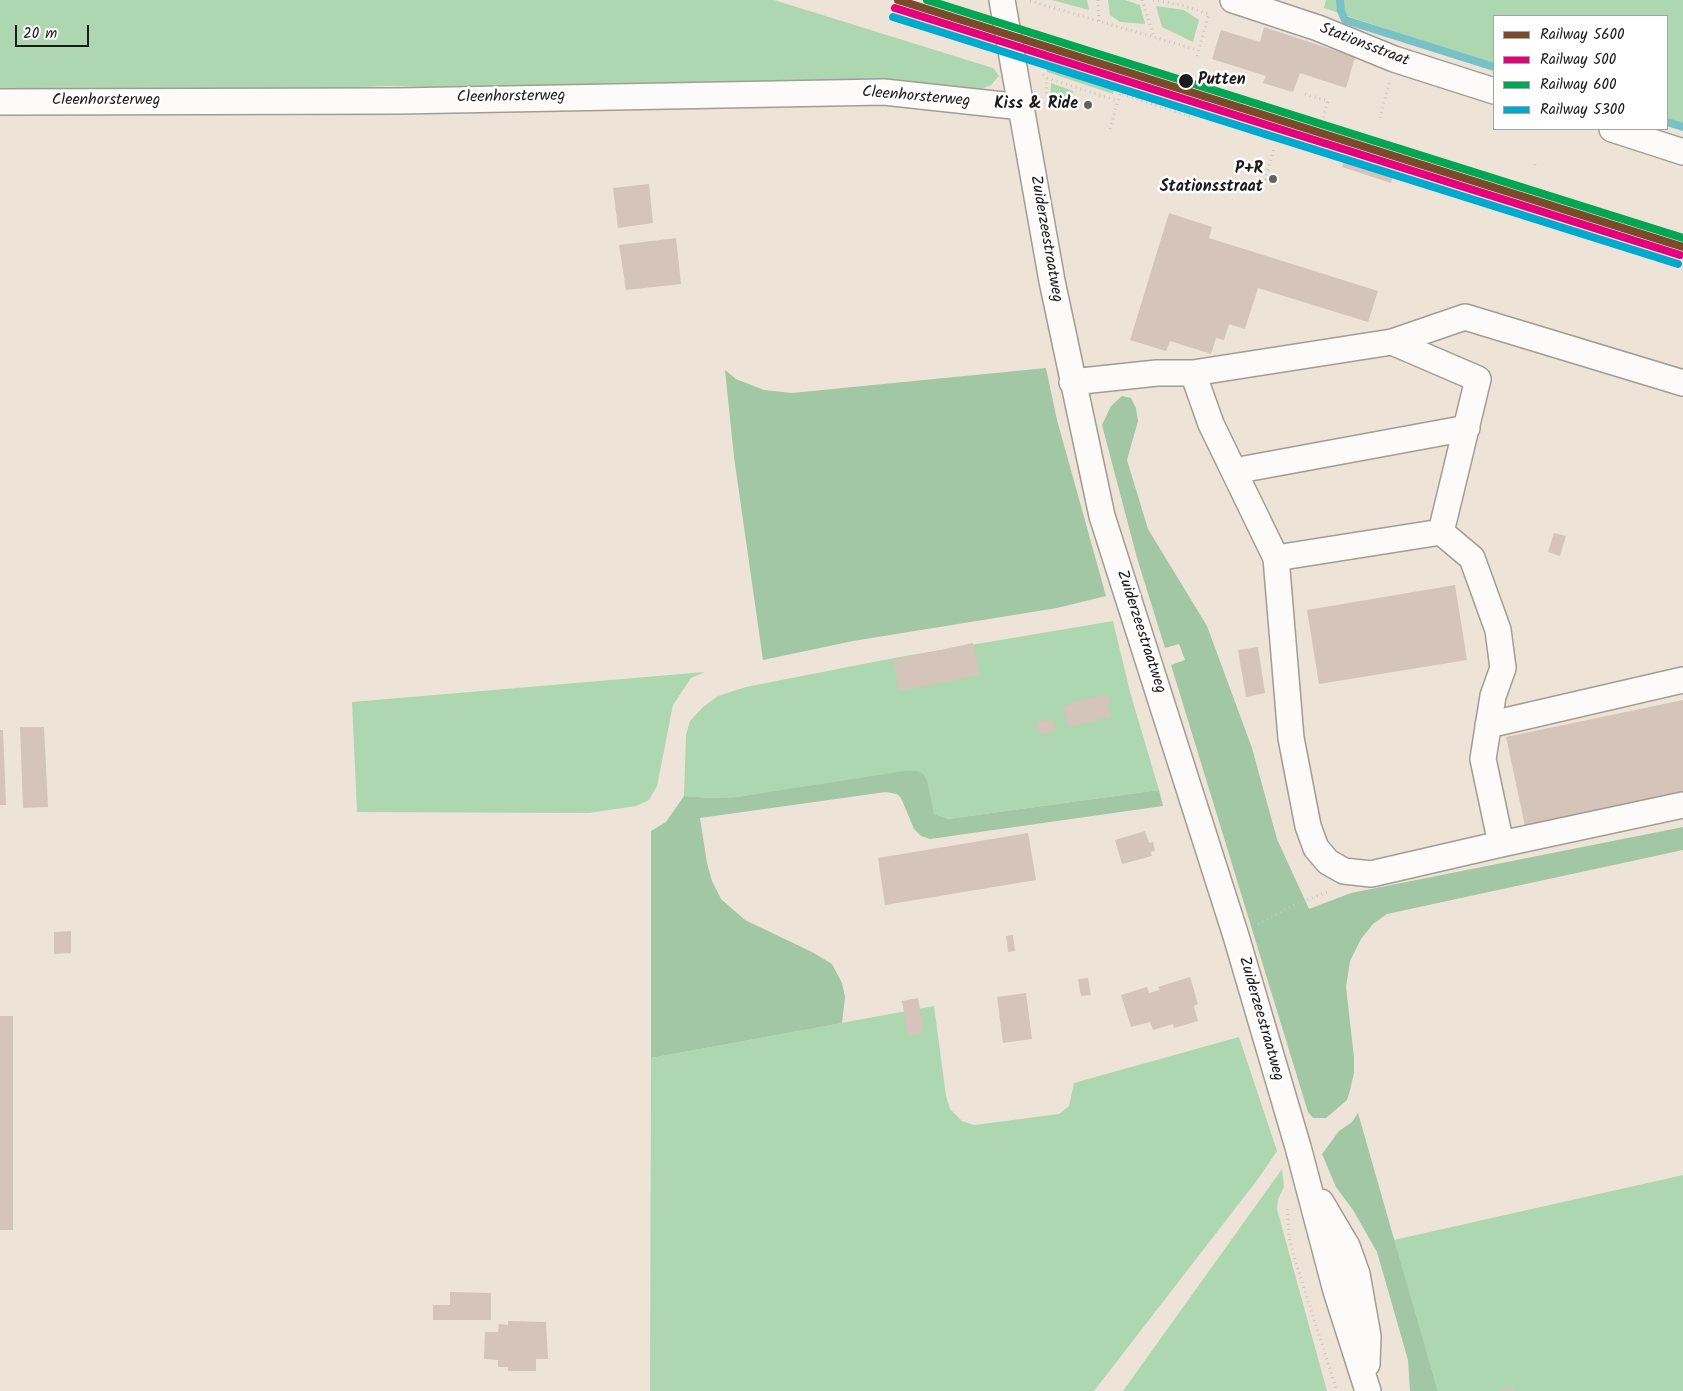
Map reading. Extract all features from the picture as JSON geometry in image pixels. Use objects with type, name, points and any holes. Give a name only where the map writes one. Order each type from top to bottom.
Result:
[{"type":"street","points":[[1002,0],[1022,107]]},
{"type":"street","name":"Stationsstraat","points":[[1222,4],[1318,28],[1394,58],[1493,91]]},
{"type":"street","name":"Cleenhorsterweg","points":[[0,102],[398,101],[884,92],[1022,107]]},
{"type":"street","name":"Zuiderzeestraatweg","points":[[1022,107],[1052,281],[1102,516],[1236,936],[1298,1148],[1336,1291],[1367,1388]]},
{"type":"street","points":[[1615,130],[1683,152]]},
{"type":"street","points":[[1072,382],[1157,373],[1193,373],[1392,342],[1465,317],[1683,383]]},
{"type":"street","points":[[1392,342],[1478,379],[1441,532]]},
{"type":"street","points":[[1193,373],[1211,424],[1276,558],[1291,738],[1308,826],[1316,848],[1328,862],[1344,871],[1371,874],[1683,805]]},
{"type":"street","points":[[1234,471],[1467,428]]},
{"type":"street","points":[[1276,558],[1441,532],[1472,558],[1498,630],[1502,668],[1493,696],[1483,758],[1501,844]]},
{"type":"street","points":[[1488,724],[1683,680]]},
{"type":"path","points":[[1030,0],[1198,50]]},
{"type":"path","points":[[1098,0],[1099,21]]},
{"type":"path","points":[[1142,0],[1154,38]]},
{"type":"path","points":[[1153,0],[1181,5],[1209,14]]},
{"type":"path","points":[[1197,56],[1209,14],[1222,4]]},
{"type":"path","points":[[1380,118],[1394,58]]},
{"type":"path","points":[[1047,78],[1118,101]]},
{"type":"path","points":[[1110,128],[1120,94],[1191,116]]},
{"type":"path","points":[[1305,94],[1328,101],[1314,149],[1330,155]]},
{"type":"path","points":[[1265,180],[1274,149]]},
{"type":"path","points":[[1236,936],[1296,904],[1371,874]]},
{"type":"path","points":[[1311,1309],[1337,1391]]},
{"type":"green space","points":[[0,0],[774,0],[993,68],[999,76],[991,85],[979,90],[781,83],[646,84],[510,89],[389,86],[230,92],[0,89]]},
{"type":"green space","points":[[1052,0],[1087,0],[1089,10]]},
{"type":"green space","points":[[1108,0],[1125,0],[1140,5],[1145,24],[1120,22],[1110,15]]},
{"type":"green space","points":[[1326,0],[1341,0],[1342,14],[1324,8]]},
{"type":"green space","points":[[1343,0],[1683,0],[1683,124],[1668,119],[1668,15],[1493,15],[1493,64],[1344,15]]},
{"type":"green space","points":[[1156,6],[1184,10],[1199,20],[1193,42],[1162,27]]},
{"type":"green space","points":[[1044,59],[1116,83],[1113,94],[1047,72]]},
{"type":"green space","points":[[1051,83],[1073,91],[1068,109],[1050,103]]},
{"type":"green space","points":[[1046,368],[1057,420],[1106,596],[1057,608],[853,641],[763,660],[734,457],[725,370],[736,379],[764,390],[792,393]]},
{"type":"green space","points":[[1122,396],[1131,398],[1136,408],[1138,421],[1127,460],[1148,529],[1207,626],[1252,748],[1277,839],[1309,909],[1351,893],[1683,827],[1683,850],[1387,914],[1373,924],[1361,939],[1350,961],[1346,987],[1354,1057],[1354,1073],[1350,1090],[1347,1100],[1326,1118],[1313,1118],[1308,1112],[1171,665],[1185,660],[1179,644],[1165,648],[1137,558],[1102,425],[1111,406]]},
{"type":"green space","points":[[1113,621],[1130,692],[1159,790],[948,819],[934,814],[918,771],[737,797],[684,796],[686,735],[690,721],[703,707],[718,696],[746,687],[894,658]]},
{"type":"green space","points":[[705,672],[691,678],[673,705],[657,786],[649,800],[636,806],[589,813],[357,812],[352,702]]},
{"type":"green space","points":[[905,771],[918,771],[923,774],[927,780],[934,814],[948,819],[1159,790],[1163,806],[930,839],[921,836],[914,829],[901,798],[897,794],[886,792],[700,818],[707,863],[712,881],[721,899],[745,920],[812,952],[832,964],[842,983],[845,997],[842,1023],[651,1058],[651,831],[666,822],[684,796],[737,797]]},
{"type":"green space","points":[[934,1006],[946,1096],[950,1109],[962,1121],[974,1125],[1059,1114],[1069,1106],[1074,1083],[1239,1037],[1277,1151],[1258,1179],[1094,1391],[650,1391],[651,1058]]},
{"type":"green space","points":[[1358,1113],[1438,1391],[1410,1391],[1408,1360],[1377,1252],[1353,1210],[1336,1187],[1322,1154],[1339,1131],[1352,1122]]},
{"type":"green space","points":[[1282,1169],[1284,1187],[1278,1199],[1277,1209],[1327,1391],[1123,1391]]},
{"type":"green space","points":[[1683,1175],[1683,1391],[1438,1391],[1394,1240]]},
{"type":"building","points":[[1264,27],[1355,57],[1346,88],[1300,73],[1293,92],[1263,83],[1266,76],[1212,59],[1221,30],[1260,42]]},
{"type":"building","points":[[1250,127],[1274,135],[1272,141],[1248,133]]},
{"type":"building","points":[[1345,158],[1394,173],[1391,183],[1342,167]]},
{"type":"building","points":[[649,184],[653,223],[618,228],[613,188]]},
{"type":"building","points":[[1169,213],[1212,227],[1209,238],[1378,291],[1368,322],[1258,288],[1245,329],[1229,324],[1224,340],[1216,338],[1211,354],[1170,341],[1166,351],[1130,340]]},
{"type":"building","points":[[676,238],[681,284],[626,290],[619,245]]},
{"type":"building","points":[[1554,533],[1566,536],[1560,556],[1548,552]]},
{"type":"building","points":[[1455,585],[1467,660],[1319,684],[1307,610]]},
{"type":"building","points":[[973,643],[980,675],[899,691],[893,660]]},
{"type":"building","points":[[1258,647],[1265,693],[1246,697],[1238,650]]},
{"type":"building","points":[[1104,694],[1104,696],[1108,696],[1111,703],[1107,705],[1111,717],[1069,727],[1063,706]]},
{"type":"building","points":[[1683,700],[1683,792],[1525,826],[1506,737]]},
{"type":"building","points":[[1053,719],[1056,731],[1040,735],[1037,722]]},
{"type":"building","points":[[20,727],[44,727],[48,807],[23,808]]},
{"type":"building","points":[[0,730],[3,730],[6,805],[0,805]]},
{"type":"building","points":[[1145,831],[1149,843],[1153,842],[1155,851],[1151,852],[1152,856],[1122,864],[1115,840]]},
{"type":"building","points":[[1028,833],[1036,880],[885,905],[878,858]]},
{"type":"building","points":[[71,931],[71,953],[54,954],[54,932]]},
{"type":"building","points":[[1013,935],[1015,951],[1008,952],[1006,936]]},
{"type":"building","points":[[1190,977],[1198,1004],[1194,1006],[1198,1021],[1174,1028],[1173,1024],[1153,1030],[1150,1022],[1131,1027],[1121,995],[1147,987],[1149,993],[1160,990],[1158,987]]},
{"type":"building","points":[[1088,978],[1091,995],[1081,996],[1078,979]]},
{"type":"building","points":[[1026,993],[1032,1039],[1003,1043],[997,997]]},
{"type":"building","points":[[918,998],[924,1033],[908,1036],[902,1001]]},
{"type":"building","points":[[0,1016],[13,1016],[13,1230],[0,1230]]},
{"type":"building","points":[[450,1292],[491,1293],[491,1320],[433,1320],[433,1305],[450,1305]]},
{"type":"building","points":[[508,1321],[546,1322],[548,1359],[536,1359],[536,1371],[508,1371],[508,1367],[498,1367],[498,1360],[484,1359],[485,1332],[498,1332],[499,1324],[508,1325]]},
{"type":"building","points":[[1513,1387],[1514,1391],[1501,1391]]},
{"type":"waterway","points":[[1340,0],[1341,11],[1345,20],[1493,67]]},
{"type":"waterway","points":[[1668,122],[1683,127]]},
{"type":"rail line","name":"5600","points":[[898,0],[1683,247]]},
{"type":"rail line","name":"600","points":[[927,0],[1683,238]]},
{"type":"rail line","name":"500","points":[[895,8],[1680,255]]},
{"type":"rail line","name":"5300","points":[[893,17],[1678,264]]},
{"type":"place","name":"Putten","points":[[1186,81]]},
{"type":"place","name":"Kiss & Ride","points":[[1088,105]]},
{"type":"place","name":"P+R Stationsstraat","points":[[1273,179]]}]
